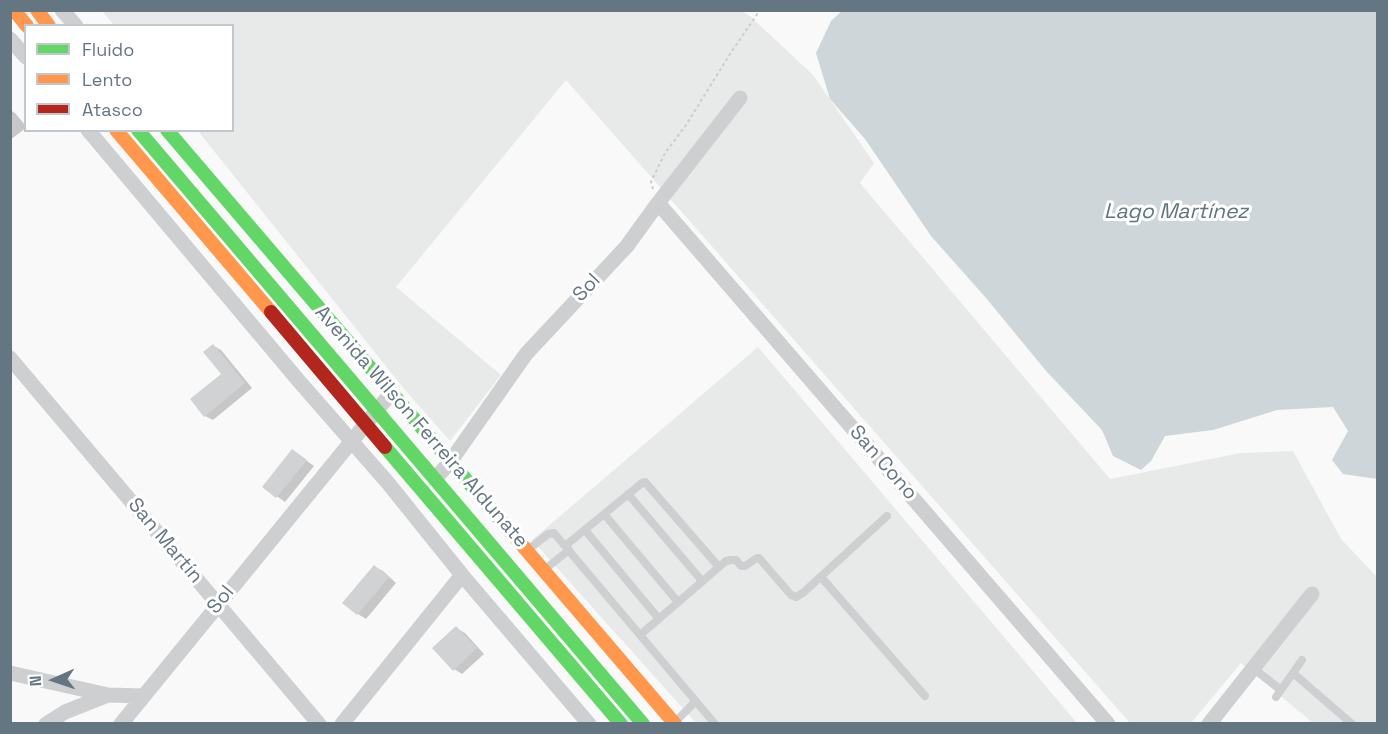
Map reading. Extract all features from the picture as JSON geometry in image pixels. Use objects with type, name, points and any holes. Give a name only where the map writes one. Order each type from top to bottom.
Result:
[{"type":"main road","points":[[14,10],[25,24]]},
{"type":"main road","points":[[37,10],[48,24]]},
{"type":"main road","name":"Avenida Wilson Ferreira Aldunate","points":[[118,132],[621,723]]},
{"type":"main road","name":"Avenida Wilson Ferreira Aldunate","points":[[140,132],[643,723]]},
{"type":"main road","name":"Avenida Wilson Ferreira Aldunate","points":[[169,132],[674,723]]},
{"type":"street","points":[[62,10],[74,24]]},
{"type":"street","points":[[10,39],[24,55]]},
{"type":"street","name":"Sol","points":[[435,479],[450,462],[526,354],[627,246],[740,98]]},
{"type":"street","points":[[90,132],[589,723]]},
{"type":"street","name":"San Cono","points":[[658,203],[1108,723]]},
{"type":"street","name":"San Martín","points":[[10,358],[319,723]]},
{"type":"street","name":"Sol","points":[[121,723],[391,393]]},
{"type":"street","points":[[342,723],[462,575]]},
{"type":"street","points":[[1209,723],[1312,594]]},
{"type":"street","points":[[10,673],[108,695],[142,696]]},
{"type":"street","points":[[46,723],[65,712],[108,695]]},
{"type":"lane","points":[[543,571],[585,530],[645,482],[719,567]]},
{"type":"lane","points":[[628,494],[702,582]]},
{"type":"lane","points":[[604,514],[678,602]]},
{"type":"lane","points":[[640,634],[726,561],[736,560],[741,566],[745,566],[759,558],[791,595],[796,597],[821,577],[886,516]]},
{"type":"lane","points":[[585,530],[658,619]]},
{"type":"lane","points":[[527,551],[551,532],[554,533],[715,723]]},
{"type":"lane","points":[[821,577],[924,696]]},
{"type":"lane","points":[[1253,668],[1279,694],[1302,660]]},
{"type":"lane","points":[[1293,673],[1352,723]]},
{"type":"lane","points":[[674,723],[696,701]]},
{"type":"path","points":[[658,203],[651,182],[665,153],[686,125],[760,10]]},
{"type":"shaded area","points":[[102,11],[742,11],[813,75],[874,163],[860,183],[1110,479],[1240,453],[1293,451],[1341,539],[1377,577],[1377,723],[1313,723],[1241,663],[1191,723],[1130,723],[566,80],[396,287],[501,375],[450,441],[405,390],[199,132],[234,132],[234,24],[113,24]]},
{"type":"shaded area","points":[[758,347],[1077,723],[696,723],[532,540]]},
{"type":"water","name":"Lago Martínez","points":[[843,10],[1377,11],[1377,479],[1343,474],[1332,460],[1348,431],[1333,407],[1277,410],[1213,430],[1165,436],[1151,461],[1141,470],[1113,456],[1102,430],[1047,372],[931,236],[865,139],[830,99],[816,53],[831,21]]},
{"type":"building","points":[[213,344],[245,383],[204,417],[190,399],[221,374],[203,352]]},
{"type":"building","points":[[292,449],[307,460],[276,498],[262,487]]},
{"type":"building","points":[[374,565],[389,577],[357,615],[342,603]]},
{"type":"building","points":[[456,626],[477,648],[453,671],[432,648]]},
{"type":"traffic: fast","points":[[140,132],[643,724]]},
{"type":"traffic: fast","points":[[169,132],[498,517]]},
{"type":"traffic: fast","points":[[385,447],[621,724]]},
{"type":"traffic: slow","points":[[14,10],[25,24]]},
{"type":"traffic: slow","points":[[37,10],[48,24]]},
{"type":"traffic: slow","points":[[118,132],[271,312]]},
{"type":"traffic: slow","points":[[498,517],[675,724]]},
{"type":"traffic: jam","points":[[271,312],[385,447]]}]
